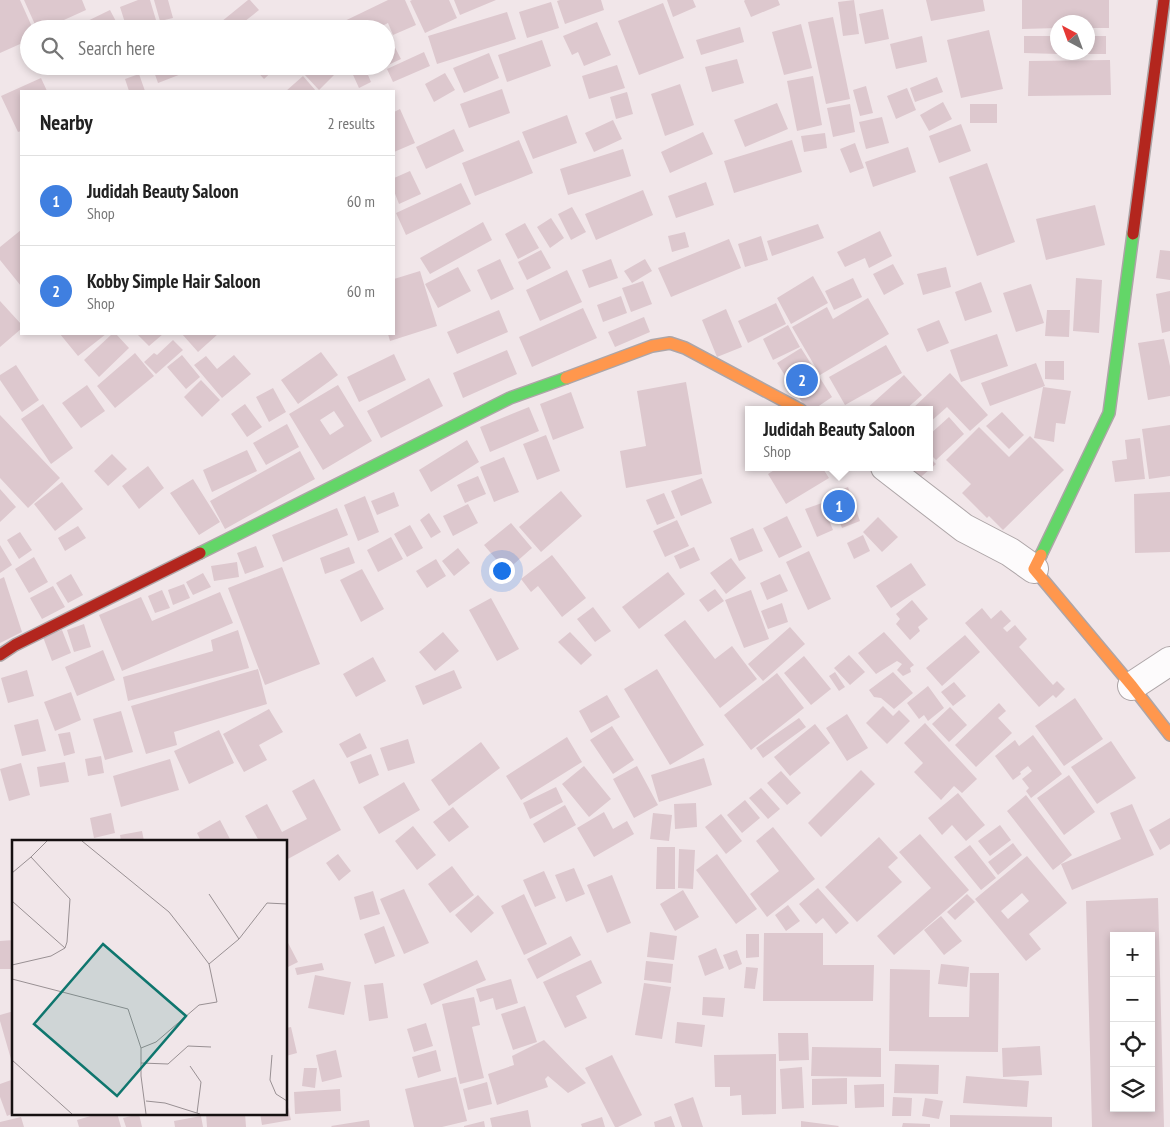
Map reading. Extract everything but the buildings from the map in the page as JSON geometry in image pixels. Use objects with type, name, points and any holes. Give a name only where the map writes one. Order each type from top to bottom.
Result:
[{"type":"street","points":[[1034,569],[1109,413],[1164,0]]},
{"type":"street","points":[[0,655],[15,645],[510,398],[652,346],[670,343],[685,348],[793,406]]},
{"type":"street","points":[[890,471],[964,528],[1010,552],[1034,569],[1132,686],[1170,735]]},
{"type":"street","points":[[1132,686],[1170,661]]},
{"type":"traffic: fast","points":[[1041,555],[1109,413],[1133,234]]},
{"type":"traffic: fast","points":[[200,553],[510,398],[566,378]]},
{"type":"traffic: slow","points":[[566,378],[652,346],[670,343],[685,348],[794,406]]},
{"type":"traffic: slow","points":[[1041,555],[1034,569],[1132,686],[1170,735]]},
{"type":"traffic: jam","points":[[1133,234],[1164,0]]},
{"type":"traffic: jam","points":[[0,655],[15,645],[200,553]]},
{"type":"place","name":"Kobby Simple Hair Saloon","points":[[802,380]]},
{"type":"place","name":"Judidah Beauty Saloon","points":[[839,506]]}]
